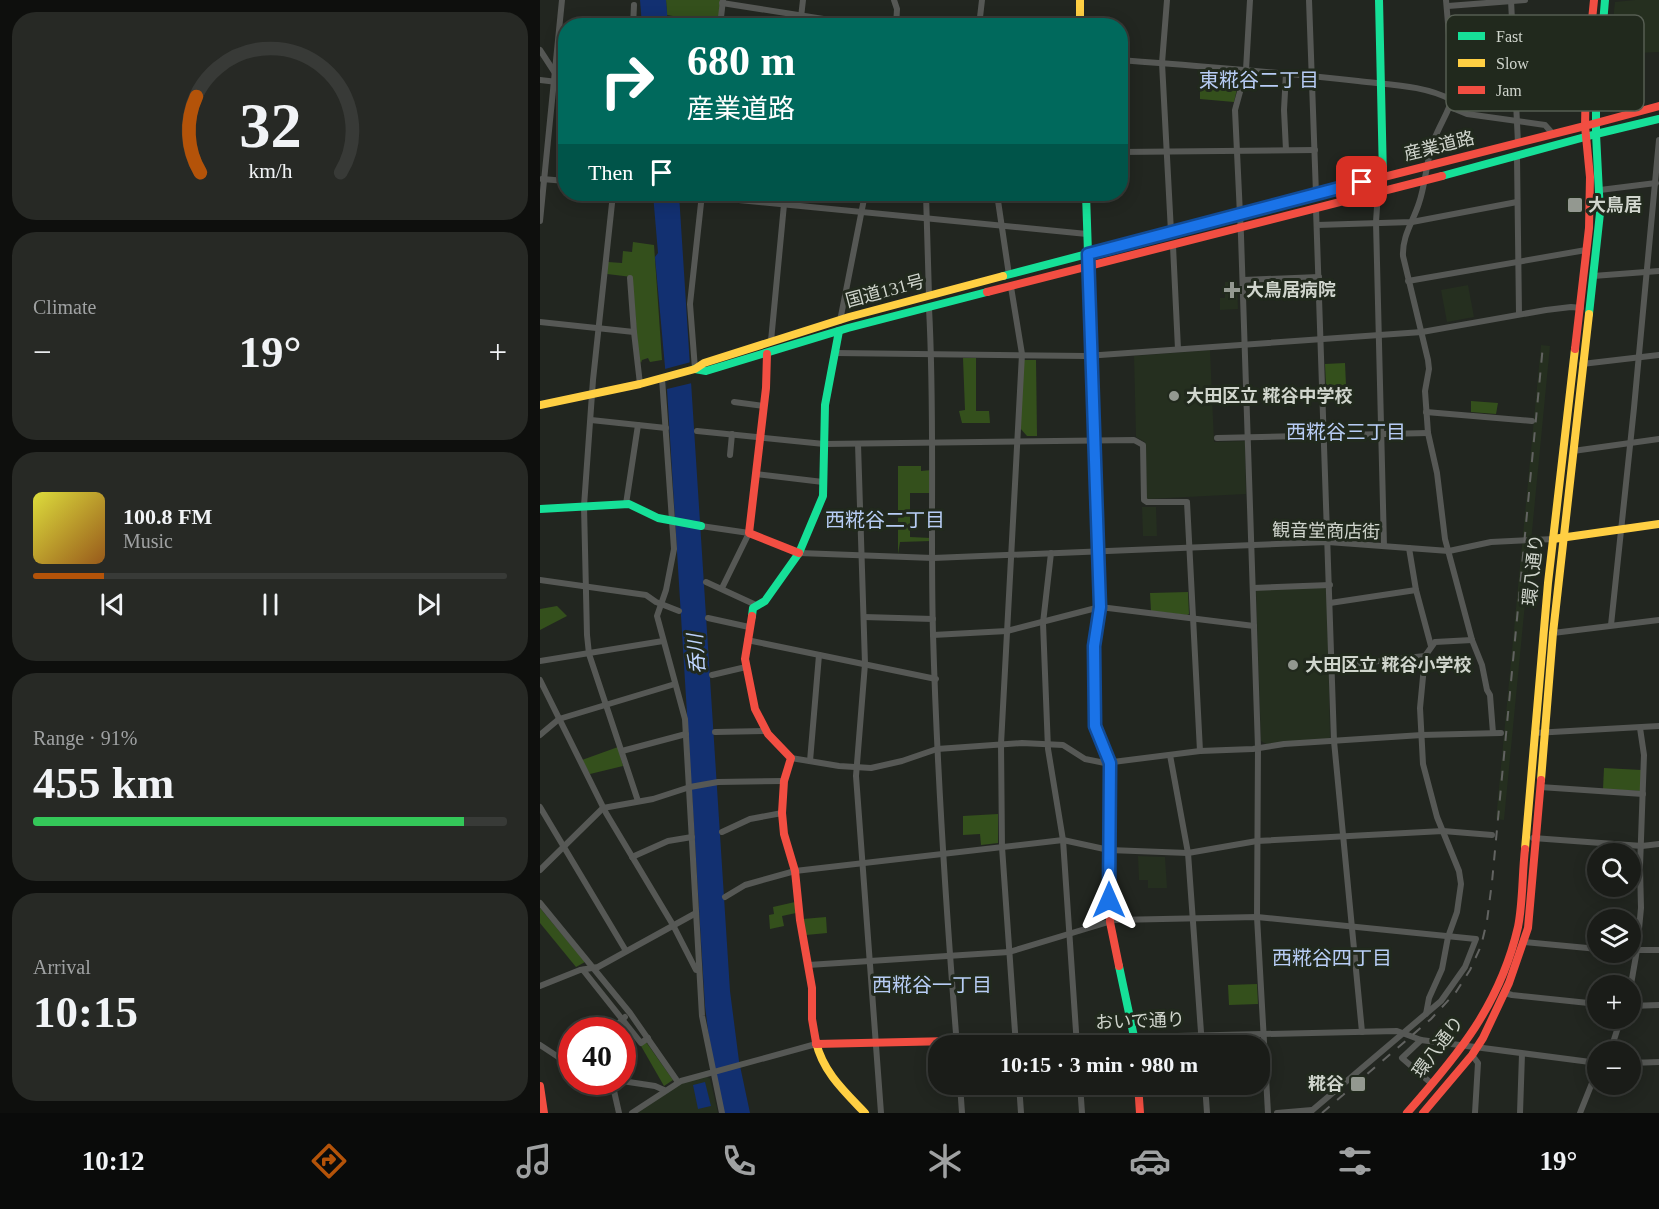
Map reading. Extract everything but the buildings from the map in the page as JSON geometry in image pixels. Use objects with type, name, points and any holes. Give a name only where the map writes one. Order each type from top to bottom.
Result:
[{"type":"main road","points":[[1080,0],[1080,18]]},
{"type":"main road","points":[[1379,0],[1383,177]]},
{"type":"main road","name":"環八通り","points":[[1592,15],[1594,0]]},
{"type":"main road","name":"環八通り","points":[[1604,15],[1605,0]]},
{"type":"main road","name":"産業道路","points":[[1644,110],[1659,106]]},
{"type":"main road","name":"環八通り","points":[[1407,1113],[1432,1084],[1484,1011],[1512,949],[1518,925],[1553,539],[1587,250],[1590,199],[1585,111]]},
{"type":"main road","name":"環八通り","points":[[1423,1113],[1475,1051],[1505,993],[1528,928],[1553,633],[1598,238],[1600,190],[1596,111]]},
{"type":"main road","name":"産業道路","points":[[1088,254],[1640,111]]},
{"type":"main road","name":"産業道路","points":[[1088,268],[1596,134],[1659,120]]},
{"type":"main road","points":[[1086,201],[1100,607],[1094,646],[1095,726],[1110,763],[1110,922],[1135,1035]]},
{"type":"main road","name":"国道131号","points":[[540,405],[664,378],[840,320],[1088,254]]},
{"type":"main road","name":"国道131号","points":[[693,370],[706,371],[839,331],[1088,268]]},
{"type":"main road","points":[[839,331],[825,405],[822,496],[799,553],[765,601],[756,606],[749,627],[746,667],[752,686],[755,709],[766,731],[791,758],[784,781],[782,813],[784,834],[795,871],[800,920],[812,988],[812,1019],[816,1044],[821,1060],[832,1078],[865,1113]]},
{"type":"main road","points":[[767,354],[764,406],[749,533],[799,553]]},
{"type":"main road","points":[[540,509],[626,504],[658,518],[701,526]]},
{"type":"main road","points":[[1553,539],[1659,524]]},
{"type":"main road","name":"おいで通り","points":[[816,1044],[928,1043]]},
{"type":"main road","points":[[540,1086],[544,1113]]},
{"type":"main road","points":[[1139,1095],[1140,1113]]},
{"type":"street","points":[[560,18],[562,0]]},
{"type":"street","points":[[801,18],[803,0]]},
{"type":"street","points":[[894,0],[896,18]]},
{"type":"street","points":[[981,18],[982,0]]},
{"type":"street","points":[[1167,0],[1162,63],[1171,232]]},
{"type":"street","points":[[1250,0],[1246,70],[1235,110],[1243,280],[1258,748],[1257,917],[1268,1113]]},
{"type":"street","points":[[1309,0],[1316,194]]},
{"type":"street","points":[[1447,3],[1525,0]]},
{"type":"street","points":[[721,18],[722,2],[819,18]]},
{"type":"street","points":[[633,18],[634,5]]},
{"type":"street","points":[[540,221],[542,179],[558,42]]},
{"type":"street","points":[[540,50],[555,73]]},
{"type":"street","points":[[1128,61],[1311,75],[1416,88],[1440,94],[1446,99]]},
{"type":"street","points":[[1286,74],[1284,110],[1286,150]]},
{"type":"street","points":[[540,80],[558,82]]},
{"type":"street","points":[[1448,111],[1434,139],[1423,181],[1422,195],[1402,244],[1408,281],[1428,360],[1429,369],[1425,391],[1426,412],[1437,473],[1443,528],[1472,640],[1490,695],[1492,733]]},
{"type":"street","points":[[1462,111],[1467,114],[1516,119],[1545,125],[1553,134]]},
{"type":"street","points":[[1516,111],[1518,144]]},
{"type":"street","points":[[1611,625],[1657,183],[1659,140]]},
{"type":"street","points":[[1128,152],[1315,150]]},
{"type":"street","points":[[1517,156],[1519,314]]},
{"type":"street","points":[[542,179],[558,180]]},
{"type":"street","points":[[1600,190],[1657,183]]},
{"type":"street","points":[[1378,192],[1376,223],[1384,546]]},
{"type":"street","points":[[612,201],[592,393],[584,506],[585,586],[589,654],[638,801]]},
{"type":"street","points":[[693,370],[690,304],[701,201]]},
{"type":"street","points":[[757,201],[1087,234]]},
{"type":"street","points":[[771,341],[784,201]]},
{"type":"street","points":[[839,331],[864,201]]},
{"type":"street","points":[[926,201],[928,296]]},
{"type":"street","points":[[998,201],[1009,275]]},
{"type":"street","points":[[1317,225],[1412,222],[1517,202]]},
{"type":"street","points":[[1316,208],[1335,741],[1362,1032]]},
{"type":"street","points":[[1173,246],[1179,349]]},
{"type":"street","points":[[1408,281],[1587,250]]},
{"type":"street","points":[[1593,276],[1659,271]]},
{"type":"street","points":[[1243,280],[1319,277]]},
{"type":"street","points":[[630,278],[640,384]]},
{"type":"street","points":[[1011,287],[1023,354],[1001,744],[1002,847],[1015,1035]]},
{"type":"street","points":[[835,353],[1092,355],[1422,332],[1566,307],[1589,309]]},
{"type":"street","points":[[929,308],[934,443],[933,636],[937,749],[956,1035]]},
{"type":"street","points":[[540,322],[634,332]]},
{"type":"street","points":[[1582,364],[1659,355]]},
{"type":"street","points":[[664,378],[674,549],[666,590],[657,616],[685,719],[702,1016],[722,1113]]},
{"type":"street","points":[[734,402],[764,406]]},
{"type":"street","points":[[1426,412],[1532,421]]},
{"type":"street","points":[[591,420],[666,428]]},
{"type":"street","points":[[626,504],[638,425]]},
{"type":"street","points":[[696,431],[824,444],[1134,440],[1143,445],[1144,500],[1148,502],[1187,501],[1200,751]]},
{"type":"street","points":[[1217,438],[1428,433]]},
{"type":"street","points":[[730,455],[732,434]]},
{"type":"street","points":[[1573,450],[1659,439]]},
{"type":"street","points":[[858,444],[865,664],[856,767],[881,1113]]},
{"type":"street","points":[[756,474],[823,482]]},
{"type":"street","points":[[701,526],[749,533],[722,588]]},
{"type":"street","name":"観音堂商店街","points":[[799,553],[933,558],[1328,542],[1449,550],[1491,542],[1553,539]]},
{"type":"street","points":[[1409,548],[1416,590],[1431,646]]},
{"type":"street","points":[[1051,553],[1043,623],[1048,744],[1063,840],[1076,1035]]},
{"type":"street","points":[[540,580],[646,595],[660,604],[679,611]]},
{"type":"street","points":[[706,582],[756,606]]},
{"type":"street","points":[[1253,588],[1330,585]]},
{"type":"street","points":[[1330,603],[1416,590]]},
{"type":"street","points":[[933,636],[1008,631],[1100,607],[1254,626]]},
{"type":"street","points":[[864,617],[933,619]]},
{"type":"street","points":[[708,618],[749,627]]},
{"type":"street","points":[[1553,633],[1659,620]]},
{"type":"street","points":[[540,661],[663,640]]},
{"type":"street","points":[[747,640],[936,679]]},
{"type":"street","points":[[1426,1014],[1429,998],[1442,969],[1448,937],[1457,912],[1461,884],[1459,871],[1437,817],[1424,764],[1420,708],[1425,656],[1431,646],[1438,641],[1472,640]]},
{"type":"street","points":[[810,761],[819,655]]},
{"type":"street","points":[[1332,666],[1425,656]]},
{"type":"street","points":[[712,675],[746,667]]},
{"type":"street","points":[[540,680],[603,808],[698,970]]},
{"type":"street","points":[[540,735],[559,719],[675,684]]},
{"type":"street","points":[[1534,733],[1659,726]]},
{"type":"street","points":[[1640,728],[1644,755],[1641,909]]},
{"type":"street","points":[[715,732],[766,731]]},
{"type":"street","points":[[791,758],[871,768],[937,749],[1001,744],[1048,744],[1063,745],[1085,759],[1110,763],[1200,751],[1422,735],[1501,733]]},
{"type":"street","points":[[622,751],[686,734]]},
{"type":"street","points":[[1170,755],[1188,853],[1202,1035]]},
{"type":"street","points":[[540,870],[603,808],[653,799],[718,782],[784,781]]},
{"type":"street","points":[[1540,787],[1643,794]]},
{"type":"street","points":[[540,807],[626,951]]},
{"type":"street","points":[[722,832],[750,819],[782,813]]},
{"type":"street","points":[[725,897],[745,885],[795,871],[1063,840],[1109,850],[1188,853],[1257,841],[1443,831],[1492,835]]},
{"type":"street","points":[[632,857],[668,841],[692,837]]},
{"type":"street","points":[[1527,838],[1642,846],[1659,844]]},
{"type":"street","points":[[540,903],[630,1013],[678,1082]]},
{"type":"street","points":[[540,986],[583,970],[598,967],[696,913]]},
{"type":"street","points":[[808,965],[1009,952],[1110,922],[1257,917],[1476,939],[1468,962],[1457,981],[1441,1001],[1405,1033],[1310,1112],[1277,1113]]},
{"type":"street","points":[[1524,942],[1587,948]]},
{"type":"street","points":[[1641,950],[1659,950]]},
{"type":"street","points":[[583,970],[622,1017]]},
{"type":"street","points":[[1505,993],[1587,1003]]},
{"type":"street","points":[[1641,1006],[1659,1005]]},
{"type":"street","points":[[624,1017],[630,1013]]},
{"type":"street","points":[[1405,1033],[1422,1040],[1460,1045],[1475,1051],[1587,1062]]},
{"type":"street","name":"おいで通り","points":[[1232,1035],[1405,1033]]},
{"type":"street","points":[[636,1036],[641,1043],[648,1038]]},
{"type":"street","points":[[1422,1040],[1402,1059],[1432,1084]]},
{"type":"street","points":[[632,1113],[678,1082],[816,1044]]},
{"type":"street","points":[[540,1045],[558,1057]]},
{"type":"street","points":[[1475,1051],[1478,1063],[1475,1113]]},
{"type":"street","points":[[1520,1113],[1522,1054]]},
{"type":"street","points":[[1641,1062],[1659,1062]]},
{"type":"street","points":[[636,1083],[664,1090]]},
{"type":"street","points":[[615,1095],[619,1113]]},
{"type":"street","points":[[961,1095],[962,1113]]},
{"type":"street","points":[[1020,1095],[1021,1113]]},
{"type":"street","points":[[1081,1095],[1082,1113]]},
{"type":"street","points":[[1206,1095],[1207,1113]]},
{"type":"street","points":[[1580,1113],[1587,1095]]},
{"type":"shaded area","points":[[1659,0],[1659,52],[1644,53],[1644,15],[1614,15],[1615,2]]},
{"type":"shaded area","name":"大鳥居病院","points":[[1225,282],[1237,282],[1238,309],[1220,310],[1220,298],[1225,298]]},
{"type":"shaded area","points":[[1468,285],[1474,317],[1447,322],[1441,290]]},
{"type":"shaded area","points":[[1541,345],[1550,346],[1504,820],[1496,819]]},
{"type":"shaded area","name":"大田区立 糀谷中学校","points":[[1210,350],[1214,442],[1245,441],[1246,494],[1147,499],[1145,442],[1136,437],[1134,356]]},
{"type":"shaded area","points":[[1142,507],[1156,507],[1157,536],[1143,536]]},
{"type":"shaded area","name":"大田区立 糀谷小学校","points":[[1324,587],[1327,591],[1330,737],[1328,740],[1266,744],[1261,741],[1257,589]]},
{"type":"shaded area","points":[[1138,856],[1165,857],[1167,888],[1148,888],[1148,880],[1139,880]]},
{"type":"shaded area","points":[[706,1076],[710,1079],[718,1113],[637,1113],[681,1083]]},
{"type":"green space","points":[[666,0],[723,0],[721,18],[685,18],[667,15]]},
{"type":"green space","points":[[1200,68],[1210,68],[1212,86],[1237,89],[1234,102],[1200,99]]},
{"type":"green space","points":[[633,242],[654,245],[662,360],[650,362],[648,358],[642,360],[641,363],[639,359],[632,277],[607,274],[608,262],[622,263],[623,251],[632,252]]},
{"type":"green space","points":[[963,358],[976,358],[976,411],[989,411],[990,423],[962,423],[959,411],[965,410]]},
{"type":"green space","points":[[1023,360],[1036,360],[1037,436],[1027,436],[1020,428]]},
{"type":"green space","points":[[1345,363],[1346,385],[1326,386],[1325,364]]},
{"type":"green space","points":[[1471,401],[1498,403],[1496,414],[1471,412]]},
{"type":"green space","points":[[898,466],[921,466],[921,471],[932,470],[930,493],[910,493],[910,537],[931,538],[931,541],[900,542],[898,554]]},
{"type":"green space","points":[[1188,592],[1189,614],[1151,611],[1150,593]]},
{"type":"green space","points":[[557,606],[567,616],[540,630],[540,609]]},
{"type":"green space","points":[[618,747],[623,766],[590,774],[582,760]]},
{"type":"green space","points":[[1604,768],[1641,770],[1641,791],[1603,789]]},
{"type":"green space","points":[[998,814],[998,843],[981,845],[980,834],[963,835],[963,816]]},
{"type":"green space","points":[[795,902],[796,913],[782,916],[784,926],[770,929],[769,915],[774,914],[773,907]]},
{"type":"green space","points":[[540,908],[585,962],[576,967],[540,923]]},
{"type":"green space","points":[[826,917],[827,933],[806,935],[803,919]]},
{"type":"green space","points":[[1257,984],[1258,1004],[1229,1005],[1228,985]]},
{"type":"green space","points":[[646,1042],[673,1080],[664,1086],[641,1046]]},
{"type":"water","points":[[640,0],[666,0],[667,18],[641,18]]},
{"type":"water","name":"呑川","points":[[654,201],[679,201],[730,991],[739,1061],[750,1113],[724,1113],[710,1046],[705,1006],[667,389],[655,257],[658,253]]},
{"type":"water","points":[[705,1082],[711,1106],[698,1109],[693,1085]]},
{"type":"pier","points":[[691,362],[692,383],[667,389],[665,369]]},
{"type":"railway","points":[[1322,1113],[1431,1019],[1456,992],[1481,946],[1492,882],[1543,345]]},
{"type":"traffic: fast","points":[[1379,0],[1383,177]]},
{"type":"traffic: fast","points":[[1604,15],[1605,0]]},
{"type":"traffic: fast","points":[[1442,176],[1596,134],[1596,111]]},
{"type":"traffic: fast","points":[[1589,314],[1600,213],[1596,134],[1659,119]]},
{"type":"traffic: fast","points":[[1003,276],[1313,195]]},
{"type":"traffic: fast","points":[[1086,201],[1100,607],[1094,652]]},
{"type":"traffic: fast","points":[[695,369],[706,371],[848,328],[987,292]]},
{"type":"traffic: fast","points":[[752,616],[753,608],[765,601],[799,553],[823,496],[825,405],[839,331]]},
{"type":"traffic: fast","points":[[540,509],[629,504],[658,518],[701,526]]},
{"type":"traffic: fast","points":[[1119,966],[1134,1035]]},
{"type":"traffic: slow","points":[[1080,0],[1080,18]]},
{"type":"traffic: slow","points":[[540,405],[640,384],[695,369],[704,363],[849,317],[1003,276]]},
{"type":"traffic: slow","points":[[1541,780],[1553,633],[1589,314]]},
{"type":"traffic: slow","points":[[1525,849],[1548,583],[1575,349]]},
{"type":"traffic: slow","points":[[1553,539],[1659,524]]},
{"type":"traffic: slow","points":[[816,1042],[829,1072],[865,1113]]},
{"type":"traffic: jam","points":[[1592,15],[1594,0]]},
{"type":"traffic: jam","points":[[1644,110],[1659,106]]},
{"type":"traffic: jam","points":[[1313,195],[1585,126],[1585,111]]},
{"type":"traffic: jam","points":[[1575,349],[1589,228],[1590,177],[1585,126],[1640,111]]},
{"type":"traffic: jam","points":[[987,292],[1442,176]]},
{"type":"traffic: jam","points":[[767,354],[766,388],[749,533],[799,553]]},
{"type":"traffic: jam","points":[[752,616],[745,659],[755,709],[768,734],[791,758],[784,781],[782,813],[784,834],[795,871],[800,920],[812,988],[812,1019],[816,1042]]},
{"type":"traffic: jam","points":[[1094,652],[1095,726],[1109,763],[1110,922],[1119,966]]},
{"type":"traffic: jam","points":[[1423,1113],[1472,1055],[1483,1038],[1509,983],[1528,928],[1541,780]]},
{"type":"traffic: jam","points":[[1407,1113],[1475,1028],[1500,981],[1518,927],[1525,849]]},
{"type":"traffic: jam","points":[[816,1044],[928,1042]]},
{"type":"traffic: jam","points":[[540,1086],[544,1113]]},
{"type":"traffic: jam","points":[[1139,1095],[1140,1113]]},
{"type":"place","name":"大鳥居","points":[[1575,205]]},
{"type":"place","name":"大鳥居病院","points":[[1232,290]]},
{"type":"place","name":"大田区立 糀谷中学校","points":[[1174,396]]},
{"type":"place","name":"大田区立 糀谷小学校","points":[[1293,665]]},
{"type":"place","name":"糀谷","points":[[1358,1084]]},
{"type":"district","name":"東糀谷二丁目","points":[[1259,80]]},
{"type":"district","name":"西糀谷三丁目","points":[[1346,432]]},
{"type":"district","name":"西糀谷二丁目","points":[[885,520]]},
{"type":"district","name":"西糀谷四丁目","points":[[1332,958]]},
{"type":"district","name":"西糀谷一丁目","points":[[932,985]]},
{"type":"route","points":[[1109,900],[1110,763],[1095,726],[1094,646],[1100,607],[1088,254],[1362,182]]}]
